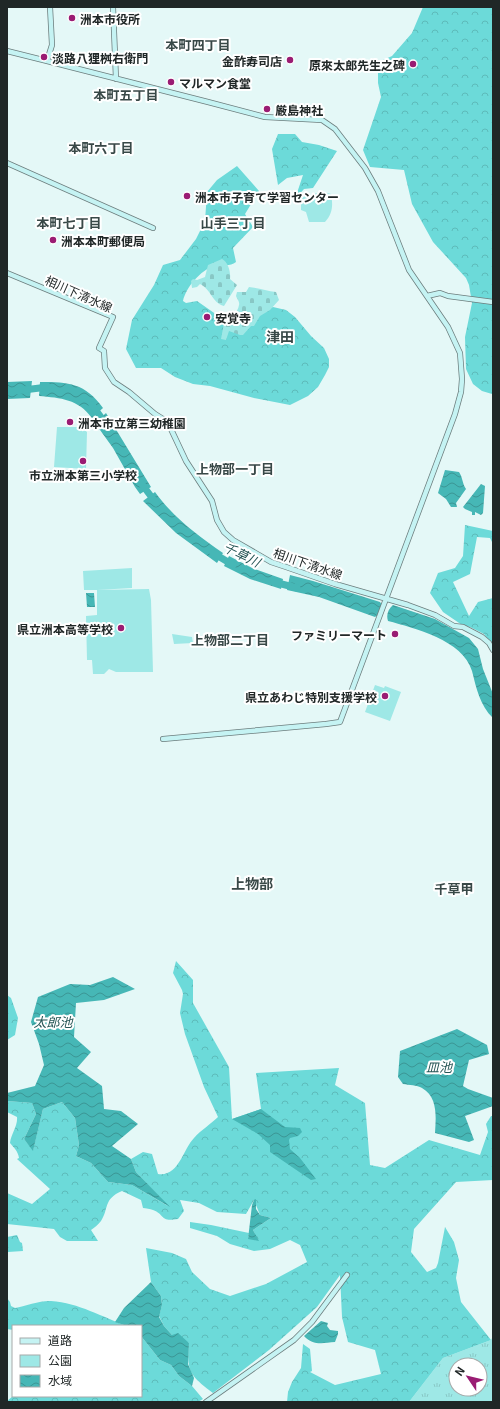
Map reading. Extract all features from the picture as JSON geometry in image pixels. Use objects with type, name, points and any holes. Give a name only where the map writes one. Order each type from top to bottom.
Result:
[{"type":"street","points":[[47,61],[52,45],[50,7]]},
{"type":"street","points":[[113,7],[116,79]]},
{"type":"street","points":[[7,51],[265,117],[322,120],[335,129],[372,179],[378,190],[409,270],[448,328],[460,353],[462,379],[461,392],[378,621],[339,723],[163,739]]},
{"type":"street","points":[[7,163],[153,228]]},
{"type":"street","name":"相川下清水線","points":[[7,273],[113,317],[99,348],[104,351],[105,368],[107,372],[114,382],[130,392],[151,411],[163,419],[170,427],[186,461],[212,501],[217,520],[224,532],[233,540],[272,562],[335,584],[415,607],[435,615],[454,626],[482,636],[489,642],[493,650]]},
{"type":"street","points":[[427,296],[440,293],[448,296],[493,302]]},
{"type":"street","points":[[206,1402],[302,1333],[347,1275]]},
{"type":"green space","points":[[423,7],[493,7],[493,394],[482,391],[473,384],[466,369],[465,337],[472,303],[469,285],[466,278],[433,242],[412,204],[404,170],[370,167],[363,150],[381,97],[378,83],[378,71],[381,61],[392,56],[412,33]]},
{"type":"green space","points":[[278,134],[295,134],[302,142],[319,145],[337,151],[313,188],[304,189],[295,199],[303,175],[287,178],[278,185],[272,149]]},
{"type":"green space","points":[[237,166],[259,191],[245,214],[253,227],[233,248],[236,262],[229,265],[214,266],[204,271],[187,290],[183,301],[186,303],[197,301],[227,322],[273,307],[286,310],[295,317],[311,336],[324,348],[329,359],[329,367],[318,387],[308,396],[290,405],[254,398],[210,386],[193,384],[175,377],[161,368],[136,368],[126,349],[132,320],[154,285],[163,265],[180,260],[196,239],[205,221],[207,192],[217,180]]},
{"type":"green space","points":[[324,192],[331,194],[332,205],[330,215],[325,222],[309,222],[306,212],[301,210],[301,199],[306,195]]},
{"type":"green space","points":[[222,259],[226,262],[229,268],[230,279],[237,285],[224,306],[216,302],[207,289],[200,284],[197,287],[192,288],[191,281],[193,279],[197,280],[205,277],[208,265]]},
{"type":"green space","points":[[249,287],[276,292],[279,300],[270,310],[260,316],[254,326],[251,326],[243,335],[229,331],[226,340],[221,339],[224,323],[233,316],[238,308],[239,303],[236,296],[237,292],[246,292]]},
{"type":"green space","points":[[57,427],[81,427],[87,432],[86,469],[54,467]]},
{"type":"green space","points":[[465,525],[493,531],[493,544],[490,538],[477,537],[470,574],[453,582],[469,616],[478,602],[493,598],[493,646],[484,634],[462,625],[443,612],[430,593],[438,573],[455,568],[463,556]]},
{"type":"green space","points":[[132,568],[132,588],[84,590],[83,571]]},
{"type":"green space","points":[[149,589],[151,600],[153,672],[116,672],[109,669],[104,674],[93,674],[92,660],[87,660],[86,616],[97,615],[97,590]]},
{"type":"green space","points":[[172,634],[192,637],[193,643],[174,644]]},
{"type":"green space","points":[[375,685],[384,688],[385,686],[401,692],[390,721],[365,712]]},
{"type":"green space","points":[[176,961],[193,980],[193,1003],[229,1067],[232,1119],[261,1109],[256,1073],[339,1068],[335,1085],[365,1103],[370,1165],[385,1168],[429,1140],[480,1155],[488,1132],[486,1124],[491,1116],[493,1116],[493,1180],[456,1182],[414,1229],[411,1252],[427,1272],[436,1268],[445,1227],[454,1242],[459,1260],[456,1278],[461,1302],[491,1340],[443,1358],[409,1402],[287,1402],[288,1392],[292,1382],[301,1368],[303,1344],[310,1349],[312,1371],[310,1372],[335,1385],[381,1374],[375,1350],[348,1342],[342,1317],[340,1275],[317,1307],[269,1350],[213,1393],[195,1377],[189,1367],[189,1343],[172,1335],[164,1326],[159,1316],[162,1305],[161,1296],[151,1282],[146,1248],[172,1253],[186,1259],[192,1272],[210,1289],[230,1296],[266,1284],[307,1262],[300,1245],[290,1240],[270,1249],[254,1251],[230,1244],[217,1236],[190,1228],[190,1222],[211,1225],[249,1233],[248,1239],[255,1234],[253,1230],[271,1218],[260,1215],[254,1200],[246,1214],[217,1212],[199,1203],[180,1200],[184,1211],[178,1219],[168,1220],[153,1210],[143,1208],[141,1200],[122,1191],[112,1197],[107,1204],[101,1221],[91,1230],[98,1241],[67,1241],[60,1237],[54,1229],[7,1224],[7,1193],[32,1204],[50,1189],[17,1159],[19,1158],[18,1153],[10,1143],[17,1117],[7,1112],[7,1101],[32,1103],[36,1114],[24,1139],[33,1150],[43,1109],[62,1102],[75,1118],[79,1145],[76,1156],[91,1163],[108,1182],[132,1185],[168,1206],[136,1172],[131,1159],[143,1152],[152,1154],[158,1174],[165,1174],[176,1167],[194,1138],[218,1117],[204,1087],[185,1034],[180,1013],[183,994],[173,973]]},
{"type":"green space","points":[[7,995],[11,998],[18,1018],[15,1035],[7,1040]]},
{"type":"green space","points":[[17,1235],[22,1243],[23,1251],[8,1252],[7,1237]]},
{"type":"green space","points":[[7,1298],[11,1306],[15,1308],[47,1301],[71,1304],[125,1325],[12,1325],[12,1330],[7,1329]]},
{"type":"green space","points":[[493,1336],[493,1402],[409,1402],[443,1358],[491,1340]]},
{"type":"green space","points":[[142,1337],[160,1360],[171,1365],[179,1376],[192,1386],[203,1399],[198,1402],[7,1401],[12,1397],[142,1397]]},
{"type":"water","points":[[32,381],[30,398],[7,399],[7,382]]},
{"type":"water","points":[[40,382],[60,383],[76,386],[90,393],[103,408],[92,418],[75,403],[62,399],[39,396]]},
{"type":"water","points":[[106,413],[151,487],[140,494],[113,448],[95,423]]},
{"type":"water","points":[[445,470],[459,472],[466,489],[456,503],[457,507],[451,507],[446,499],[438,493]]},
{"type":"water","points":[[481,484],[485,486],[483,513],[481,515],[475,512],[475,515],[472,515],[472,512],[463,507]]},
{"type":"water","points":[[155,492],[186,526],[223,553],[217,563],[176,533],[143,501]]},
{"type":"water","points":[[229,556],[252,568],[283,579],[281,589],[250,579],[224,566]]},
{"type":"water","points":[[290,575],[380,602],[382,605],[379,614],[375,617],[319,597],[287,590]]},
{"type":"water","points":[[86,593],[94,593],[95,607],[87,607]]},
{"type":"water","points":[[393,605],[435,619],[469,638],[478,649],[483,669],[493,694],[493,718],[482,702],[467,660],[459,651],[436,637],[411,627],[388,621],[388,612]]},
{"type":"water","name":"太郎池","points":[[113,977],[135,989],[104,1000],[76,1003],[74,1037],[91,1052],[77,1068],[102,1086],[104,1109],[121,1111],[138,1124],[112,1146],[131,1159],[136,1172],[170,1207],[132,1185],[108,1182],[91,1163],[76,1156],[79,1145],[75,1118],[62,1102],[43,1109],[33,1151],[24,1139],[36,1114],[32,1103],[7,1101],[7,1093],[35,1086],[44,1065],[39,1044],[31,1022],[38,997],[70,984],[90,985]]},
{"type":"water","name":"皿池","points":[[457,1029],[487,1045],[489,1054],[469,1060],[463,1086],[493,1098],[493,1106],[465,1116],[474,1140],[469,1142],[435,1133],[435,1108],[431,1097],[420,1087],[403,1084],[398,1077],[400,1051]]},
{"type":"water","points":[[261,1109],[285,1127],[300,1128],[302,1132],[298,1136],[290,1138],[289,1140],[290,1149],[300,1158],[316,1179],[311,1180],[270,1152],[270,1145],[258,1134],[232,1119]]},
{"type":"water","points":[[256,1199],[256,1209],[260,1215],[271,1218],[253,1230],[259,1241],[248,1239],[252,1205]]},
{"type":"water","points":[[151,1282],[161,1296],[162,1305],[159,1317],[164,1326],[172,1335],[178,1333],[189,1343],[188,1364],[194,1378],[192,1386],[179,1376],[171,1365],[160,1360],[142,1337],[142,1325],[124,1325],[115,1322],[124,1308]]},
{"type":"water","points":[[321,1321],[328,1323],[327,1326],[330,1330],[338,1331],[335,1342],[315,1343],[304,1336]]},
{"type":"waterway","name":"千草川","points":[[7,392],[48,387]]},
{"type":"waterway","name":"千草川","points":[[92,405],[106,424]]},
{"type":"waterway","name":"千草川","points":[[141,483],[156,503]]},
{"type":"waterway","name":"千草川","points":[[213,553],[233,565]]},
{"type":"waterway","name":"千草川","points":[[274,582],[297,588]]},
{"type":"place","name":"洲本市役所","points":[[72,18]]},
{"type":"place","name":"淡路八狸桝右衛門","points":[[44,57]]},
{"type":"place","name":"金酢寿司店","points":[[290,60]]},
{"type":"place","name":"原來太郎先生之碑","points":[[413,64]]},
{"type":"place","name":"マルマン食堂","points":[[171,82]]},
{"type":"place","name":"厳島神社","points":[[267,109]]},
{"type":"place","name":"洲本市子育て学習センター","points":[[187,196]]},
{"type":"place","name":"洲本本町郵便局","points":[[53,240]]},
{"type":"place","name":"安覚寺","points":[[207,317]]},
{"type":"place","name":"洲本市立第三幼稚園","points":[[70,422]]},
{"type":"place","name":"市立洲本第三小学校","points":[[83,461]]},
{"type":"place","name":"県立洲本高等学校","points":[[121,628]]},
{"type":"place","name":"ファミリーマート","points":[[395,634]]},
{"type":"place","name":"県立あわじ特別支援学校","points":[[385,696]]},
{"type":"district","name":"本町四丁目","points":[[198,44]]},
{"type":"district","name":"本町五丁目","points":[[126,94]]},
{"type":"district","name":"本町六丁目","points":[[101,147]]},
{"type":"district","name":"本町七丁目","points":[[69,222]]},
{"type":"district","name":"山手三丁目","points":[[233,222]]},
{"type":"district","name":"津田","points":[[280,336]]},
{"type":"district","name":"上物部一丁目","points":[[235,468]]},
{"type":"district","name":"上物部二丁目","points":[[230,639]]},
{"type":"district","name":"上物部","points":[[252,883]]},
{"type":"district","name":"千草甲","points":[[454,888]]}]
